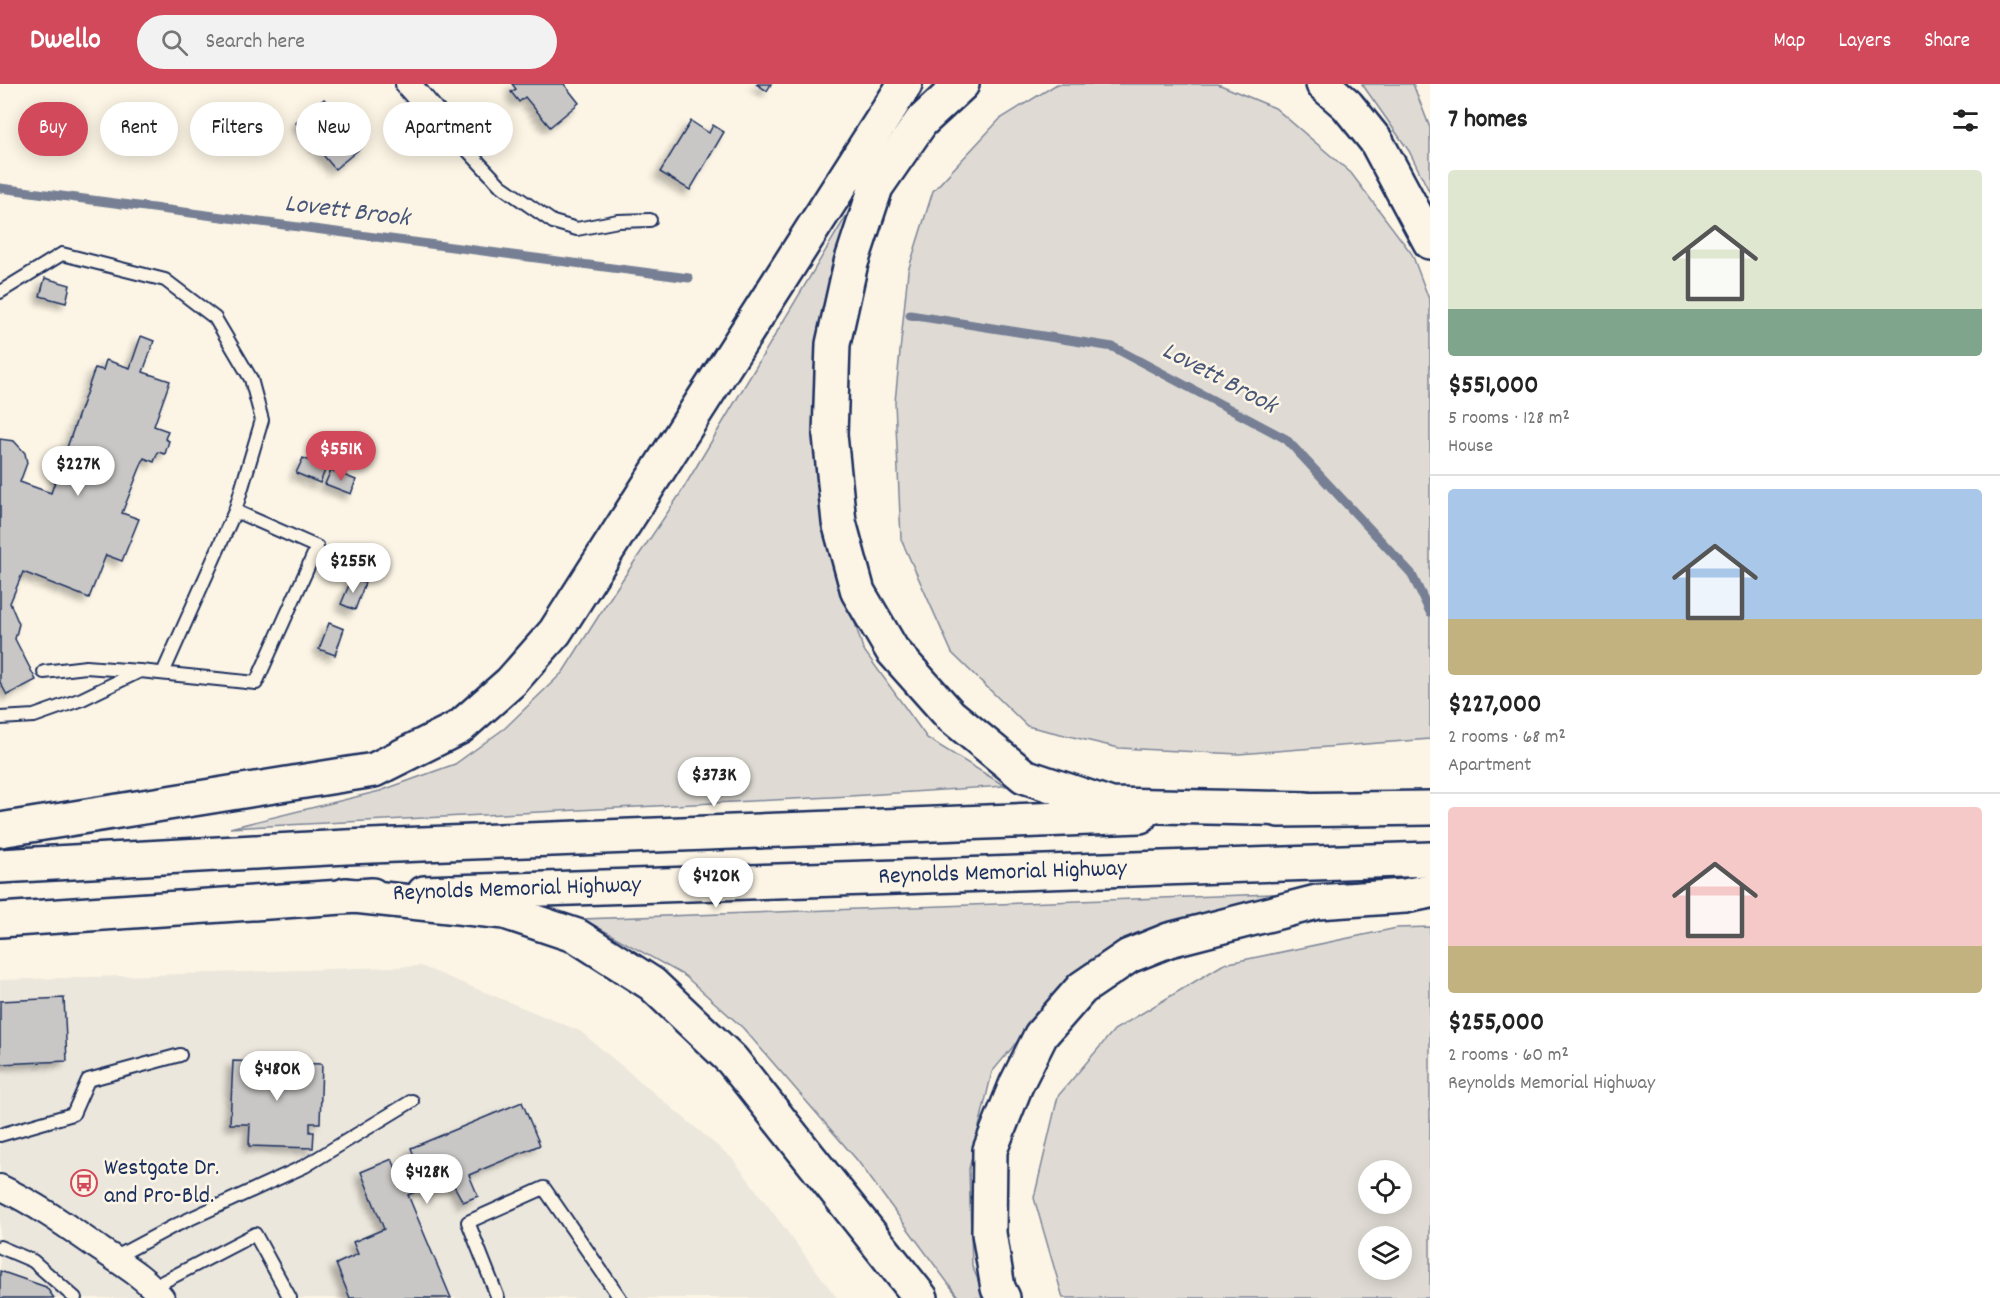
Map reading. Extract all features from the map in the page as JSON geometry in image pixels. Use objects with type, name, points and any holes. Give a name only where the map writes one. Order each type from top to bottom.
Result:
[{"type":"main road","points":[[0,830],[374,770],[460,726],[511,682],[555,632],[905,84]]},
{"type":"main road","points":[[962,84],[921,122],[876,188],[851,263],[833,344],[830,435],[839,522],[858,592],[892,650],[950,715],[1024,776],[1112,805],[1306,809]]},
{"type":"main road","points":[[1323,84],[1347,105],[1376,141],[1430,242]]},
{"type":"main road","name":"Reynolds Memorial Highway","points":[[0,866],[345,847],[1306,809],[1430,808]]},
{"type":"main road","name":"Reynolds Memorial Highway","points":[[0,920],[345,896],[1430,860]]},
{"type":"main road","points":[[1003,1298],[998,1288],[989,1233],[990,1150],[1016,1084],[1041,1035],[1082,988],[1129,956],[1169,939],[1317,902],[1405,896],[1430,891]]},
{"type":"main road","points":[[345,896],[505,912],[577,936],[652,984],[732,1060],[921,1298]]},
{"type":"street","points":[[408,84],[424,102]]},
{"type":"street","points":[[0,1187],[33,1203],[114,1258],[158,1292]]},
{"type":"lane","points":[[473,156],[501,186],[553,222],[577,228],[618,221],[650,220]]},
{"type":"lane","points":[[0,292],[62,254],[165,280],[215,318],[251,379],[262,420],[235,511],[164,673]]},
{"type":"lane","points":[[44,672],[87,667],[256,683],[317,547],[235,511]]},
{"type":"lane","points":[[0,718],[34,716],[82,699],[140,671]]},
{"type":"lane","points":[[0,1135],[73,1114],[88,1080],[180,1055]]},
{"type":"lane","points":[[114,1258],[172,1227],[305,1166],[412,1101]]},
{"type":"lane","points":[[498,1298],[468,1222],[544,1188],[621,1298]]},
{"type":"lane","points":[[158,1292],[255,1234],[290,1298]]},
{"type":"lane","points":[[0,1247],[33,1261],[75,1298]]},
{"type":"shaded area","points":[[1057,84],[1218,84],[1275,108],[1351,173],[1412,254],[1430,302],[1430,739],[1239,754],[1119,748],[1027,726],[952,653],[901,539],[895,402],[908,271],[933,191],[1000,119]]},
{"type":"shaded area","points":[[1362,84],[1413,84],[1430,128],[1430,193],[1409,151]]},
{"type":"shaded area","points":[[857,198],[814,368],[823,519],[863,649],[927,738],[1005,786],[230,828],[380,791],[455,764],[505,728],[563,672],[680,494]]},
{"type":"shaded area","points":[[1299,893],[1140,934],[1065,984],[992,1072],[969,1169],[972,1266],[986,1298],[959,1298],[857,1160],[743,1028],[685,976],[583,919]]},
{"type":"shaded area","points":[[1430,927],[1430,1298],[1063,1298],[1034,1198],[1058,1096],[1114,1030],[1224,964],[1397,928]]},
{"type":"shaded area","points":[[421,966],[580,1031],[733,1159],[837,1298],[0,1298],[0,980]]},
{"type":"building","points":[[512,84],[564,84],[579,103],[550,127],[525,97],[519,102],[511,92],[516,89]]},
{"type":"building","points":[[756,84],[771,84],[767,91]]},
{"type":"building","points":[[691,121],[709,133],[713,125],[724,132],[690,190],[660,172]]},
{"type":"building","points":[[324,156],[351,156],[335,169]]},
{"type":"building","points":[[45,278],[70,285],[66,303],[40,296]]},
{"type":"building","points":[[141,336],[154,341],[143,372],[170,381],[154,426],[168,431],[165,439],[169,441],[165,454],[158,452],[154,462],[144,458],[122,513],[139,519],[122,561],[106,555],[89,598],[23,572],[10,603],[19,624],[15,639],[36,680],[7,695],[0,682],[0,439],[14,441],[25,453],[27,463],[20,482],[51,493],[95,368],[103,370],[106,360],[130,368]]},
{"type":"building","points":[[303,458],[326,468],[320,483],[296,473]]},
{"type":"building","points":[[331,470],[356,480],[351,494],[325,484]]},
{"type":"building","points":[[352,578],[365,583],[355,610],[341,604]]},
{"type":"building","points":[[329,623],[344,629],[335,655],[319,649]]},
{"type":"building","points":[[64,998],[67,1061],[0,1064],[0,1001]]},
{"type":"building","points":[[233,1061],[322,1064],[320,1123],[310,1123],[310,1132],[314,1132],[313,1148],[249,1146],[250,1124],[230,1124]]},
{"type":"building","points":[[522,1102],[540,1145],[469,1175],[478,1196],[463,1202],[452,1182],[430,1191],[428,1186],[408,1195],[451,1298],[350,1298],[336,1264],[358,1254],[353,1242],[384,1229],[361,1172],[392,1159],[399,1176],[419,1168],[411,1148]]},
{"type":"building","points":[[0,1271],[46,1287],[54,1298],[0,1298]]},
{"type":"waterway","name":"Lovett Brook","points":[[0,188],[689,278]]},
{"type":"waterway","name":"Lovett Brook","points":[[910,315],[1113,347],[1286,439],[1411,573],[1430,612]]},
{"type":"place","name":"Westgate Dr. and Pro-Bld.","points":[[84,1183]]}]
